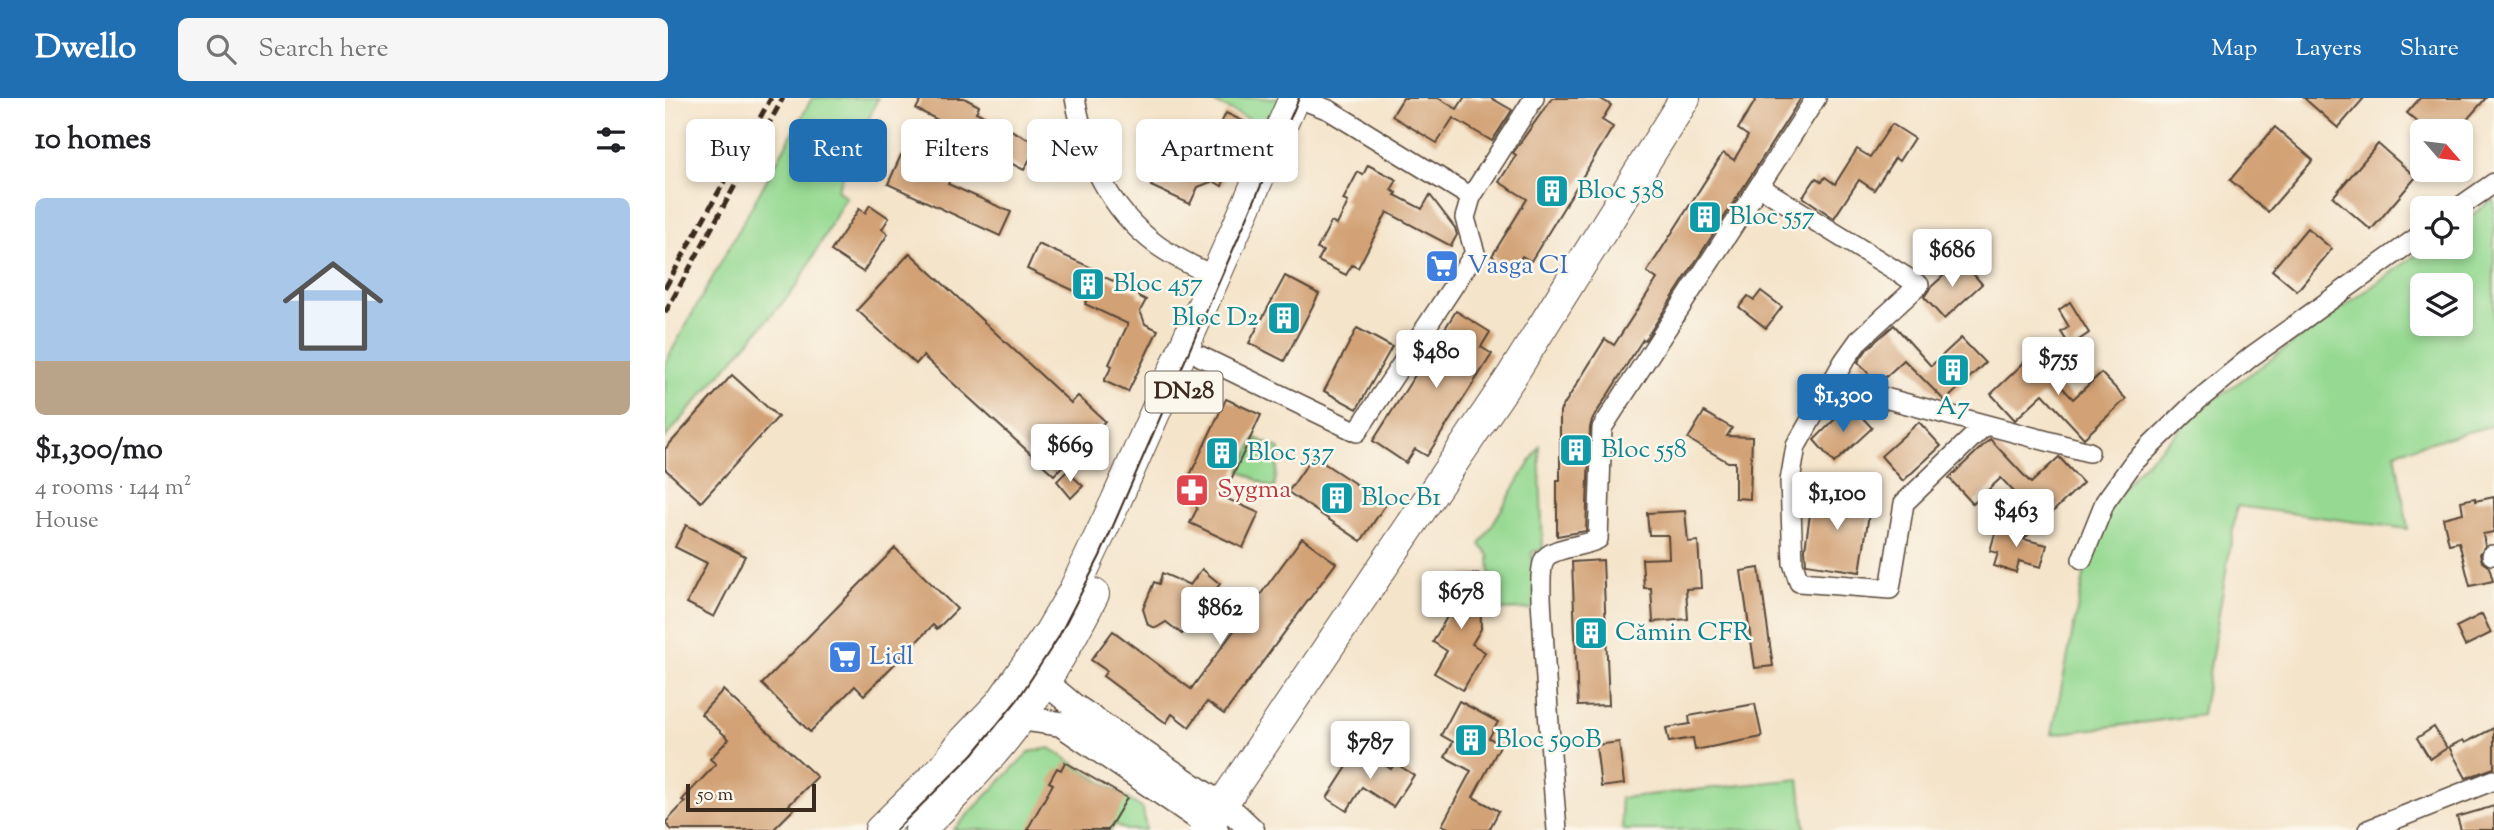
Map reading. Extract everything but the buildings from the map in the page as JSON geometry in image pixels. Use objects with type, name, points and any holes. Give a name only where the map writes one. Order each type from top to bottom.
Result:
[{"type":"main road","points":[[1223,824],[1511,377],[1685,98]]},
{"type":"main road","points":[[1223,824],[1526,387],[1705,98]]},
{"type":"main road","name":"DN28","points":[[880,830],[944,767],[960,745],[1000,703],[1049,633],[1092,553],[1214,276],[1304,99]]},
{"type":"main road","name":"DN28","points":[[921,830],[965,785],[1020,718],[1068,644],[1092,597],[1200,356],[1304,99]]},
{"type":"street","points":[[1075,98],[1080,125],[1102,185],[1138,228],[1158,245],[1214,276]]},
{"type":"street","points":[[1200,356],[1357,432],[1475,253],[1465,218],[1471,197],[1534,98]]},
{"type":"street","points":[[1557,830],[1543,629],[1543,561],[1549,554],[1588,545],[1598,539],[1602,428],[1816,98]]},
{"type":"street","points":[[1304,99],[1329,110],[1471,197]]},
{"type":"street","points":[[2473,198],[2494,183]]},
{"type":"street","points":[[1760,187],[1919,285],[1859,340],[1844,360],[1796,446],[1790,481],[1793,563],[1799,582],[1890,589],[1903,503],[1985,425]]},
{"type":"street","points":[[2082,559],[2105,502],[2133,463],[2187,410],[2252,356],[2410,243]]},
{"type":"street","points":[[1832,382],[2089,453]]},
{"type":"street","points":[[944,767],[965,752],[1032,686],[1044,681],[1223,824]]},
{"type":"street","points":[[1020,718],[1061,724],[1223,824]]},
{"type":"street","points":[[2368,830],[2494,780]]},
{"type":"green space","points":[[812,98],[878,98],[869,119],[800,119]]},
{"type":"green space","points":[[1218,98],[1280,98],[1275,119],[1249,119],[1215,103]]},
{"type":"green space","points":[[789,139],[789,182],[841,182],[837,190],[846,197],[797,286],[665,438],[665,363],[765,182],[775,182],[775,165]]},
{"type":"green space","points":[[2494,199],[2494,425],[2395,452],[2408,529],[2237,506],[2202,715],[2052,734],[2087,561],[2106,510],[2139,469],[2200,410],[2410,259],[2473,259],[2473,214]]},
{"type":"green space","points":[[1255,438],[1280,449],[1274,489],[1240,471]]},
{"type":"green space","points":[[1539,447],[1543,549],[1532,552],[1536,609],[1492,610],[1489,555],[1480,545]]},
{"type":"green space","points":[[1050,748],[1143,809],[1146,830],[1126,830],[1115,824],[1111,830],[953,830],[1029,752]]},
{"type":"green space","points":[[1799,779],[1805,830],[1623,830],[1620,798]]},
{"type":"tram line","points":[[896,830],[973,754],[1018,699],[1058,638],[1100,556],[1299,98]]},
{"type":"railway","points":[[665,288],[771,98]]},
{"type":"railway","points":[[665,313],[783,98]]},
{"type":"place","name":"Bloc 538","points":[[1552,191]]},
{"type":"place","name":"Bloc 557","points":[[1705,217]]},
{"type":"place","name":"Vasga CI","points":[[1442,266]]},
{"type":"place","name":"Bloc 457","points":[[1088,284]]},
{"type":"place","name":"Bloc D2","points":[[1284,318]]},
{"type":"place","name":"A7","points":[[1953,370]]},
{"type":"place","name":"Bloc 558","points":[[1576,450]]},
{"type":"place","name":"Bloc 537","points":[[1222,453]]},
{"type":"place","name":"Sygma","points":[[1192,490]]},
{"type":"place","name":"Bloc B1","points":[[1337,498]]},
{"type":"place","name":"Cămin CFR","points":[[1591,633]]},
{"type":"place","name":"Lidl","points":[[845,657]]},
{"type":"place","name":"Bloc 590B","points":[[1471,740]]}]
